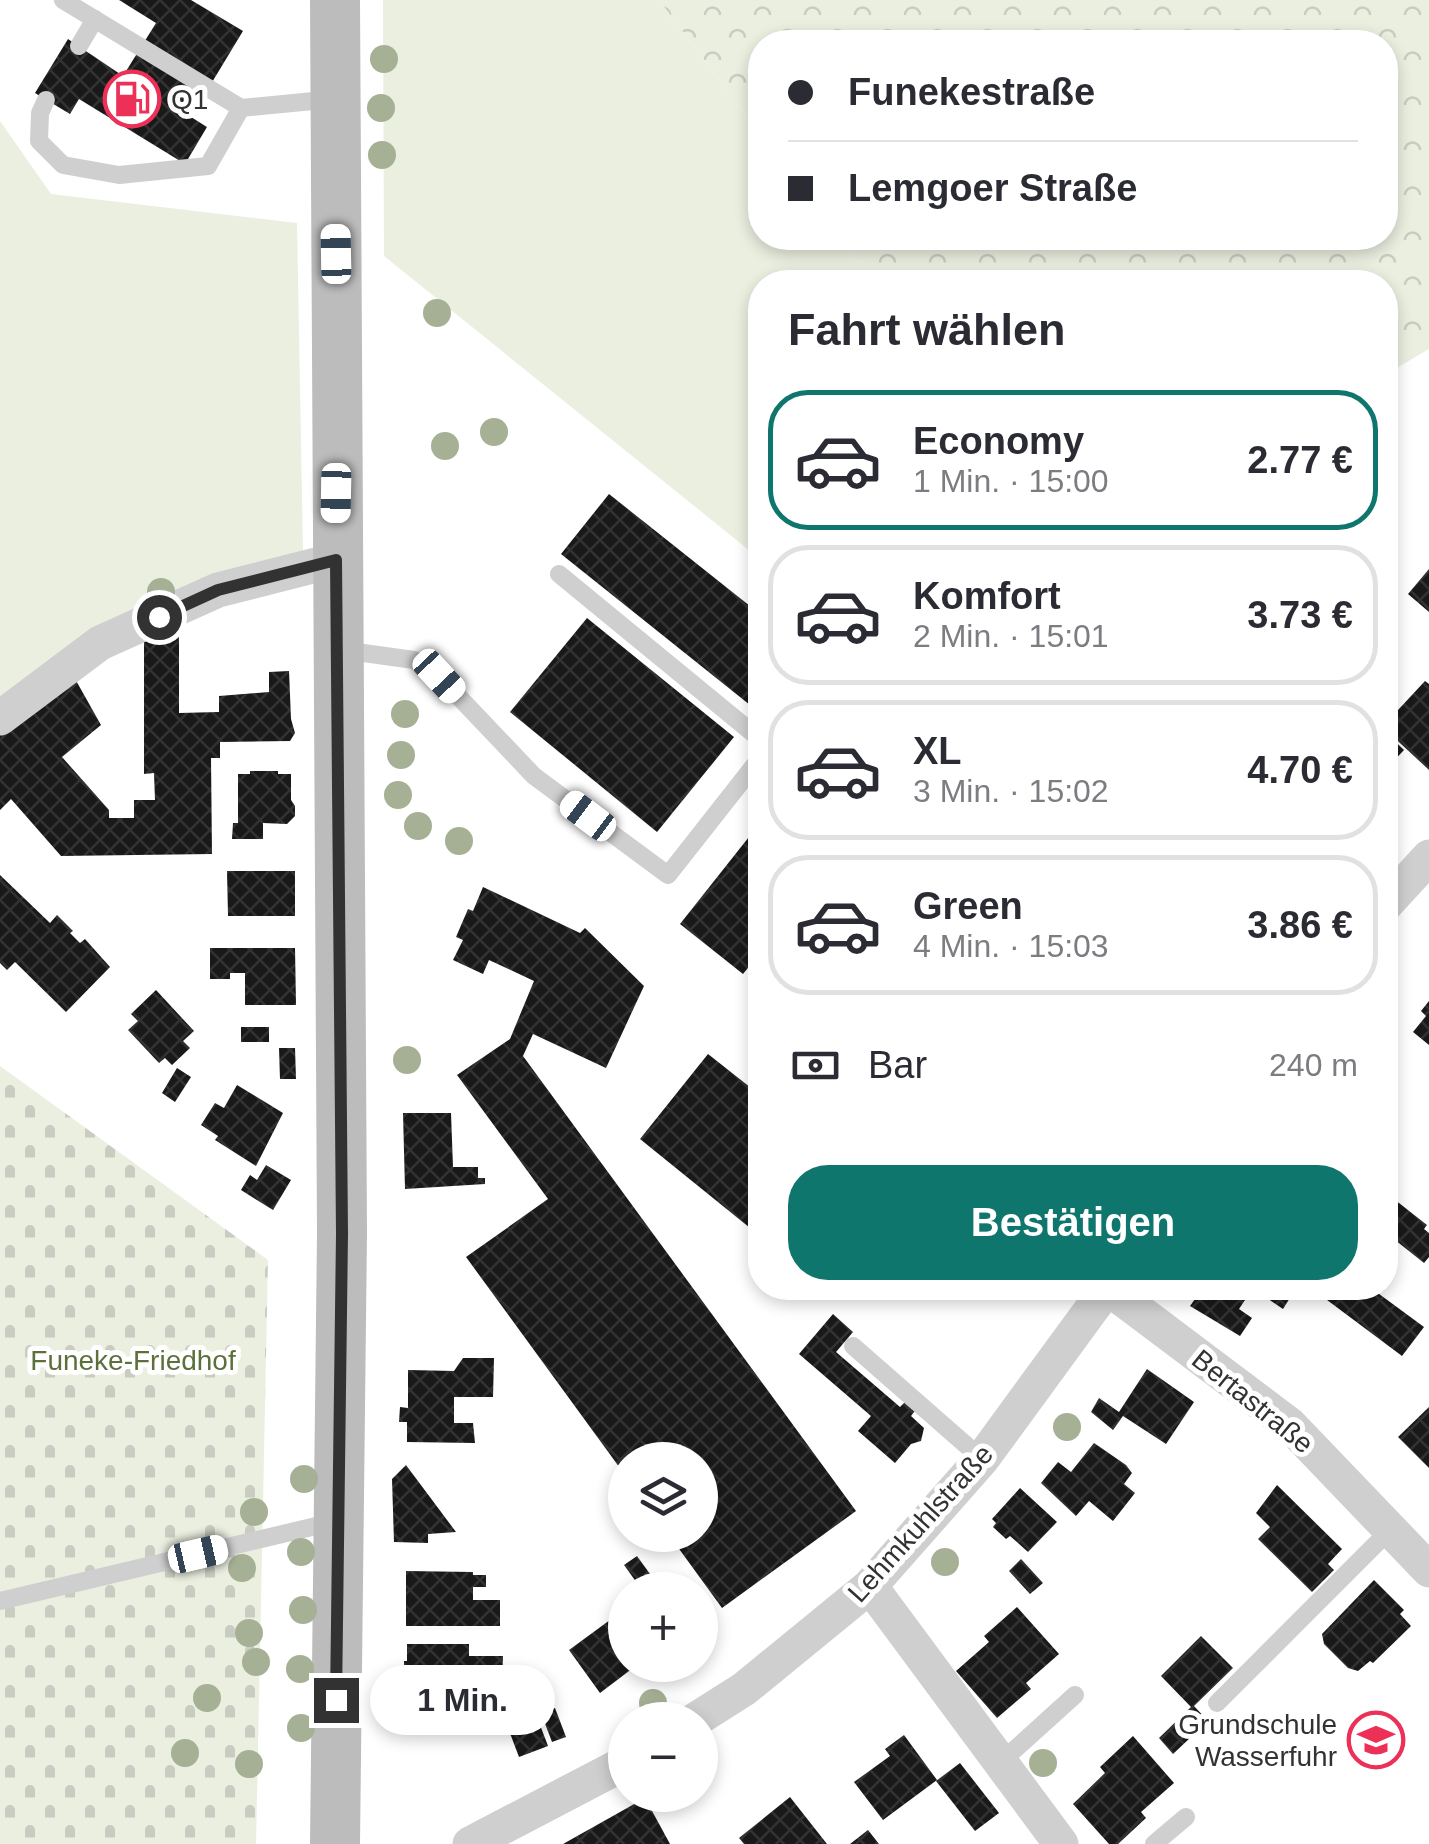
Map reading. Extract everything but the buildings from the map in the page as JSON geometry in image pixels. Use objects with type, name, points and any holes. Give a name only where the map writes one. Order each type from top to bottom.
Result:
[{"type":"street","points":[[335,0],[342,1234],[335,1844]]},
{"type":"street","points":[[0,718],[100,643],[218,590],[336,560]]},
{"type":"street","points":[[1398,891],[1429,857]]},
{"type":"street","name":"Lehmkuhlstraße","points":[[718,1706],[744,1690],[870,1586],[982,1459],[1099,1300]]},
{"type":"street","name":"Bertastraße","points":[[1124,1300],[1290,1425],[1429,1570]]},
{"type":"street","points":[[870,1586],[1061,1844]]},
{"type":"street","points":[[470,1844],[608,1772]]},
{"type":"lane","points":[[63,0],[240,108],[334,99]]},
{"type":"lane","points":[[79,46],[94,20]]},
{"type":"lane","points":[[46,100],[40,114],[38,141],[62,165],[119,175],[208,166],[240,108]]},
{"type":"lane","points":[[560,574],[748,729]]},
{"type":"lane","points":[[336,650],[414,660],[439,676],[534,776],[668,875],[748,773]]},
{"type":"lane","points":[[853,1346],[982,1459]]},
{"type":"lane","points":[[0,1601],[338,1521]]},
{"type":"lane","points":[[1216,1703],[1391,1530]]},
{"type":"lane","points":[[1001,1762],[1075,1696]]},
{"type":"lane","points":[[1154,1844],[1186,1817]]},
{"type":"green space","points":[[383,0],[659,0],[748,117],[748,250],[848,250],[864,270],[748,270],[748,549],[384,256]]},
{"type":"green space","points":[[659,0],[1429,0],[1429,349],[1398,367],[1398,270],[864,270],[848,250],[1398,250],[1398,30],[748,30],[748,117]]},
{"type":"green space","points":[[0,121],[51,194],[297,223],[303,552],[0,699]]},
{"type":"green space","name":"Funeke-Friedhof","points":[[0,1066],[268,1260],[256,1844],[0,1844]]},
{"type":"place","name":"Q1","points":[[132,99]]},
{"type":"place","name":"Grundschule Wasserfuhr","points":[[1376,1740]]},
{"type":"route","points":[[159,617],[218,590],[336,560],[342,1234],[336,1700]]}]
